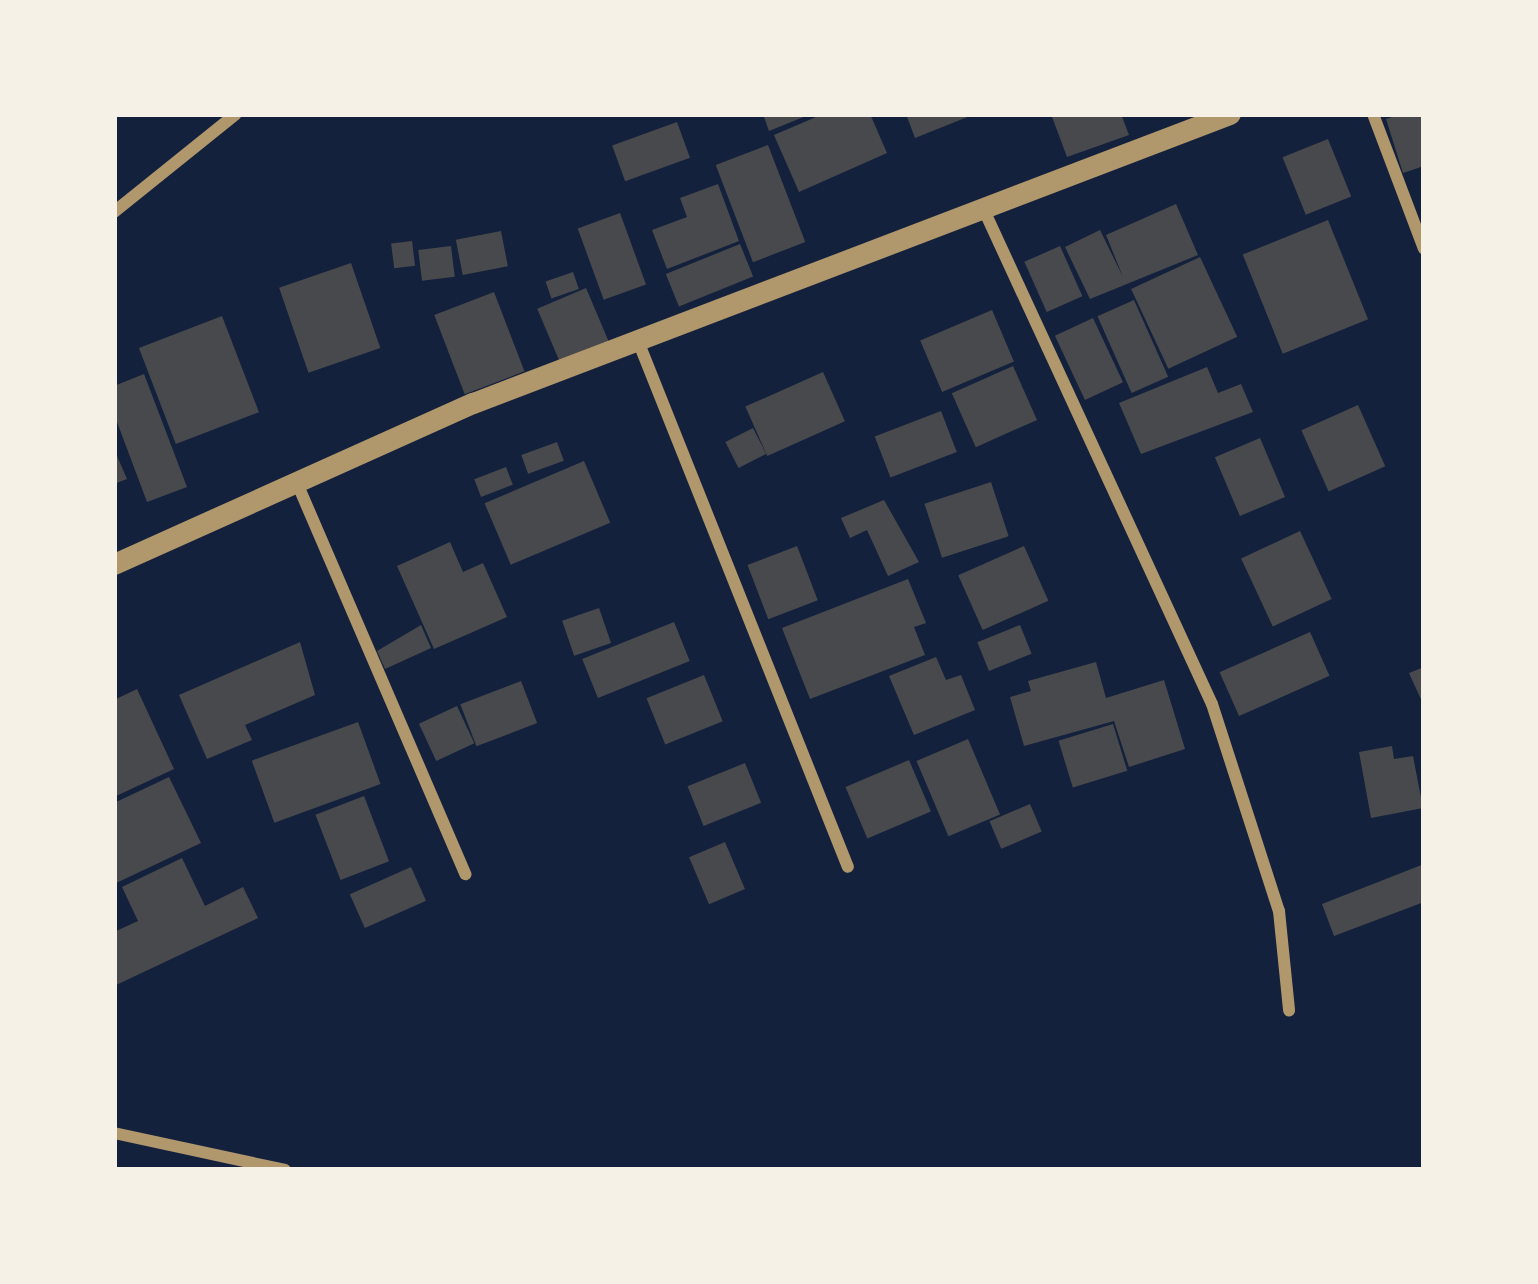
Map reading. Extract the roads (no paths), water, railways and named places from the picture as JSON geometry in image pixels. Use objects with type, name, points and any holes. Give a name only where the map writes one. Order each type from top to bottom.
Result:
[{"type":"street","points":[[114,212],[236,114]]},
{"type":"street","points":[[114,564],[472,403],[1230,114]]},
{"type":"street","points":[[1372,114],[1424,249]]},
{"type":"street","points":[[983,208],[1212,704],[1279,911],[1288,1010]]},
{"type":"street","points":[[638,341],[848,867]]},
{"type":"street","points":[[296,483],[465,874]]},
{"type":"street","points":[[114,1133],[285,1170]]}]
